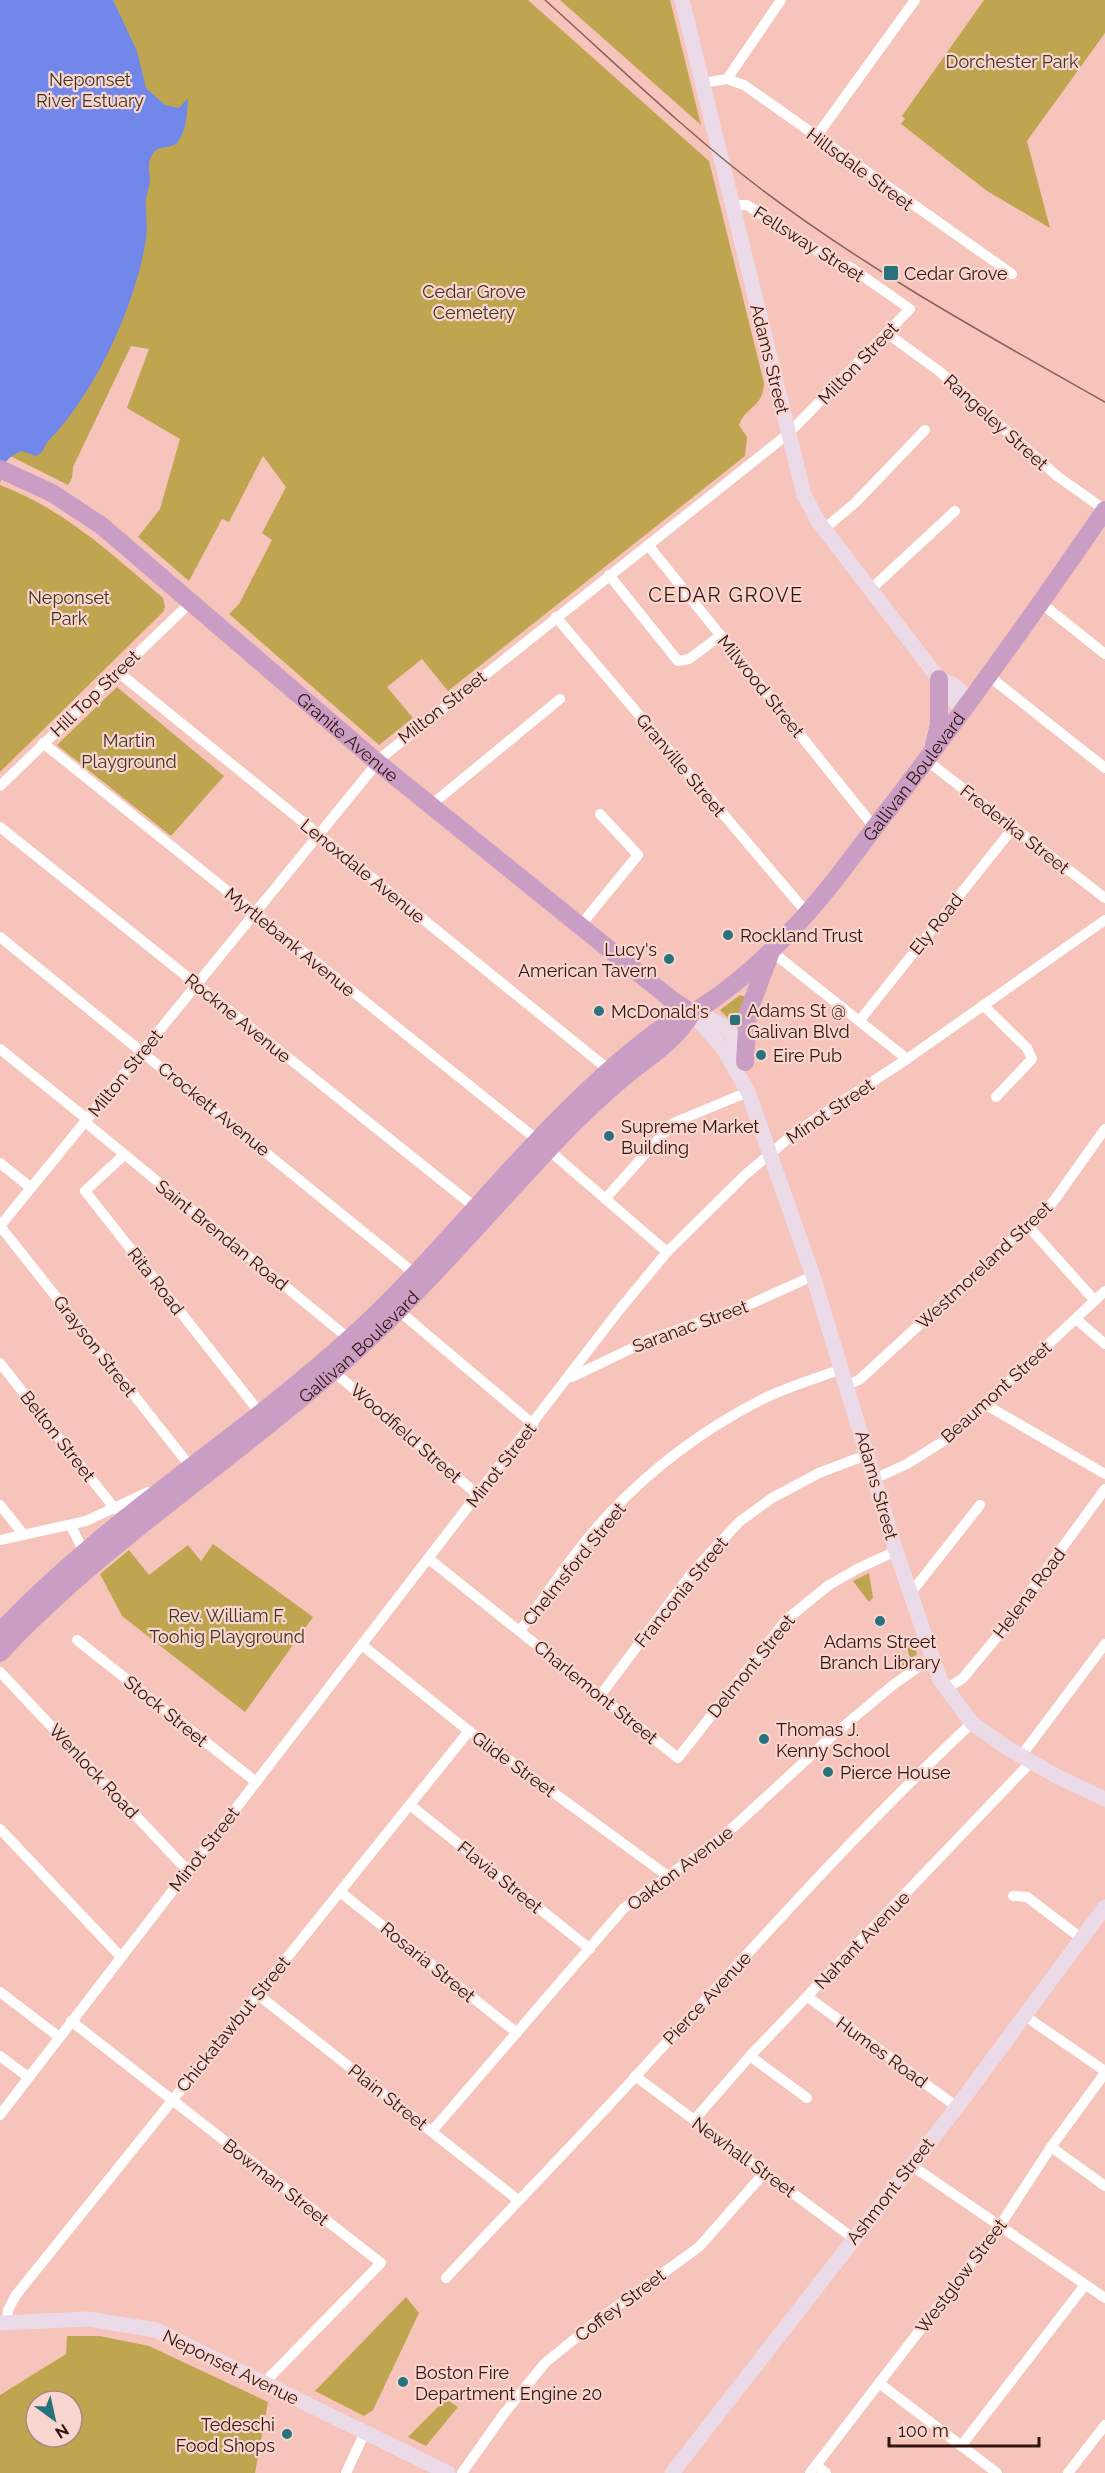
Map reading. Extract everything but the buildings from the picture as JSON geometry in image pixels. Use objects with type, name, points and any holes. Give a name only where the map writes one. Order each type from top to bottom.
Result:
[{"type":"highway","name":"Granite Avenue","points":[[3,470],[52,493],[94,519],[377,762],[672,1000],[692,1013]]},
{"type":"highway","name":"Gallivan Boulevard","points":[[0,1653],[68,1586],[122,1521],[334,1372],[355,1343],[421,1278],[543,1146],[609,1070],[668,1024],[692,1013],[771,951],[807,913],[990,677],[1105,510]]},
{"type":"highway","points":[[929,755],[939,725],[939,679]]},
{"type":"highway","points":[[745,1062],[748,1013],[771,951]]},
{"type":"highway","name":"Gallivan Boulevard","points":[[0,1632],[84,1552],[175,1478],[399,1311],[421,1278],[476,1208],[614,1085],[679,1034],[692,1013]]},
{"type":"main road","name":"Adams Street","points":[[682,0],[804,495],[824,529],[939,679],[945,692],[968,706]]},
{"type":"main road","name":"Adams Street","points":[[692,1013],[721,1022],[738,1043],[745,1062],[748,1092]]},
{"type":"main road","name":"Adams Street","points":[[692,1013],[723,1048],[748,1092],[813,1276],[869,1454],[896,1551],[931,1658],[946,1689],[972,1723],[1026,1759],[1105,1799]]},
{"type":"main road","name":"Ashmont Street","points":[[672,2473],[957,2107],[1105,1907]]},
{"type":"main road","name":"Neponset Avenue","points":[[4,2323],[88,2319],[138,2326],[166,2334],[448,2473]]},
{"type":"street","points":[[703,83],[727,79],[781,0]]},
{"type":"street","points":[[816,137],[915,0]]},
{"type":"street","name":"Hillsdale Street","points":[[727,79],[744,85],[1012,274]]},
{"type":"street","name":"Fellsway Street","points":[[732,205],[747,205],[838,264],[850,267],[907,305],[910,309],[908,312]]},
{"type":"street","name":"Milton Street","points":[[0,1226],[377,762],[395,744],[788,434],[908,312]]},
{"type":"street","name":"Rangeley Street","points":[[888,334],[939,371],[1057,476],[1105,510]]},
{"type":"street","points":[[824,529],[855,504],[925,430]]},
{"type":"street","points":[[870,590],[955,511]]},
{"type":"street","name":"Milwood Street","points":[[648,544],[874,827]]},
{"type":"street","points":[[609,575],[678,661],[689,659],[720,636]]},
{"type":"street","name":"Hill Top Street","points":[[0,786],[191,602]]},
{"type":"street","points":[[1041,603],[1105,654]]},
{"type":"street","name":"Granville Street","points":[[556,617],[807,913]]},
{"type":"street","name":"Lenoxdale Avenue","points":[[118,672],[609,1070]]},
{"type":"street","points":[[990,677],[1105,768]]},
{"type":"street","points":[[431,805],[560,699]]},
{"type":"street","name":"Myrtlebank Avenue","points":[[43,743],[543,1146],[667,1252]]},
{"type":"street","name":"Frederika Street","points":[[929,755],[1013,828],[1105,898]]},
{"type":"street","points":[[580,926],[638,855],[600,814]]},
{"type":"street","name":"Rockne Avenue","points":[[0,827],[476,1208]]},
{"type":"street","name":"Ely Road","points":[[860,1020],[1013,828]]},
{"type":"street","name":"Minot Street","points":[[0,2115],[4,2102],[28,2077],[569,1379],[620,1308],[667,1252],[796,1132],[907,1059],[1105,920]]},
{"type":"street","name":"Crockett Avenue","points":[[0,937],[421,1278]]},
{"type":"street","points":[[771,951],[907,1059]]},
{"type":"street","points":[[983,1005],[1027,1048],[1032,1059],[996,1097]]},
{"type":"street","name":"Saint Brendan Road","points":[[0,1049],[86,1120],[124,1155],[355,1343]]},
{"type":"street","points":[[605,1199],[673,1123],[748,1092]]},
{"type":"street","name":"Westmoreland Street","points":[[847,1385],[859,1380],[1028,1226],[1058,1195],[1105,1130]]},
{"type":"street","name":"Rita Road","points":[[124,1155],[85,1191],[260,1413]]},
{"type":"street","points":[[0,1163],[31,1188]]},
{"type":"street","name":"Grayson Street","points":[[0,1226],[190,1466]]},
{"type":"street","points":[[1028,1226],[1095,1301]]},
{"type":"street","name":"Saranac Street","points":[[569,1379],[651,1339],[747,1306],[813,1276]]},
{"type":"street","name":"Beaumont Street","points":[[876,1478],[907,1464],[950,1437],[1105,1292]]},
{"type":"street","points":[[399,1311],[533,1425]]},
{"type":"street","points":[[1076,1320],[1105,1344]]},
{"type":"street","name":"Belton Street","points":[[0,1363],[122,1521]]},
{"type":"street","name":"Chelmsford Street","points":[[520,1631],[607,1516],[654,1471],[740,1412],[768,1397],[842,1369]]},
{"type":"street","name":"Woodfield Street","points":[[334,1372],[478,1495]]},
{"type":"street","points":[[986,1405],[1105,1474]]},
{"type":"street","name":"Franconia Street","points":[[600,1696],[691,1574],[739,1522],[772,1498],[819,1473],[869,1454]]},
{"type":"street","name":"Helena Road","points":[[946,1689],[963,1678],[997,1637],[1105,1489]]},
{"type":"street","points":[[0,1505],[24,1535]]},
{"type":"street","points":[[910,1594],[981,1505]]},
{"type":"street","name":"Gallivan Boulevard","points":[[0,1540],[71,1526],[122,1521]]},
{"type":"street","points":[[71,1526],[84,1552]]},
{"type":"street","name":"Delmont Street","points":[[678,1758],[787,1619],[829,1585],[896,1551]]},
{"type":"street","name":"Charlemont Street","points":[[429,1559],[678,1758]]},
{"type":"street","name":"Stock Street","points":[[77,1640],[256,1782]]},
{"type":"street","name":"Nahant Avenue","points":[[694,2120],[750,2056],[1026,1759],[1105,1644]]},
{"type":"street","name":"Glide Street","points":[[362,1645],[469,1731],[669,1877]]},
{"type":"street","name":"Oakton Avenue","points":[[432,2131],[624,1908],[726,1834],[788,1776],[893,1685],[931,1658]]},
{"type":"street","name":"Wenlock Road","points":[[0,1672],[188,1871]]},
{"type":"street","name":"Pierce Avenue","points":[[446,2278],[635,2076],[691,2012],[916,1776],[972,1723]]},
{"type":"street","name":"Chickatawbut Street","points":[[4,2323],[16,2295],[469,1731]]},
{"type":"street","name":"Flavia Street","points":[[410,1805],[590,1949]]},
{"type":"street","points":[[0,1829],[120,1957]]},
{"type":"street","name":"Rosaria Street","points":[[340,1892],[517,2033]]},
{"type":"street","points":[[1013,1896],[1027,1897],[1081,1938]]},
{"type":"street","points":[[0,1992],[59,2037]]},
{"type":"street","name":"Plain Street","points":[[257,1994],[518,2200]]},
{"type":"street","name":"Humes Road","points":[[807,1997],[957,2107]]},
{"type":"street","points":[[1025,2016],[1105,2072]]},
{"type":"street","name":"Bowman Street","points":[[71,2021],[381,2263],[265,2382]]},
{"type":"street","points":[[0,2056],[28,2077]]},
{"type":"street","points":[[750,2056],[807,2098]]},
{"type":"street","name":"Westglow Street","points":[[813,2469],[999,2227],[1051,2147],[1105,2072]]},
{"type":"street","name":"Newhall Street","points":[[635,2076],[853,2238]]},
{"type":"street","points":[[1051,2147],[1105,2186]]},
{"type":"street","points":[[911,2165],[1105,2298]]},
{"type":"street","name":"Coffey Street","points":[[462,2473],[503,2415],[545,2363],[594,2323],[699,2247],[765,2172]]},
{"type":"street","points":[[961,2445],[1085,2285]]},
{"type":"street","points":[[879,2383],[996,2473]]},
{"type":"street","points":[[1068,2473],[1105,2426]]},
{"type":"street","points":[[346,2473],[365,2432]]},
{"type":"street","points":[[813,2469],[826,2473]]},
{"type":"green space","name":"Cedar Grove Cemetery","points":[[0,0],[528,0],[709,161],[764,383],[761,397],[739,425],[747,437],[745,456],[448,691],[422,659],[387,687],[413,718],[379,745],[229,614],[239,604],[272,540],[262,533],[286,487],[263,456],[229,522],[222,519],[189,581],[138,537],[160,509],[180,439],[127,408],[149,349],[131,346],[73,467],[72,478],[68,485],[10,456],[4,464],[0,483]]},
{"type":"green space","points":[[560,0],[670,0],[701,125]]},
{"type":"green space","name":"Dorchester Park","points":[[984,0],[1105,0],[1105,33],[1027,141],[1050,228],[987,191],[901,124],[905,119],[902,116]]},
{"type":"green space","name":"Neponset Park","points":[[0,485],[45,507],[87,534],[163,598],[165,607],[163,612],[0,772]]},
{"type":"green space","name":"Martin Playground","points":[[117,687],[224,776],[171,836],[57,745]]},
{"type":"green space","points":[[740,995],[746,997],[739,1029],[720,1010]]},
{"type":"green space","name":"Rev. William F. Toohig Playground","points":[[213,1544],[313,1617],[245,1712],[122,1616],[100,1574],[129,1550],[149,1575],[188,1545],[201,1561]]},
{"type":"green space","points":[[869,1573],[873,1598],[869,1602],[853,1581]]},
{"type":"green space","points":[[911,1637],[917,1654],[898,1670],[897,1661],[910,1658],[905,1641]]},
{"type":"green space","points":[[406,2297],[419,2313],[373,2410],[364,2416],[315,2391]]},
{"type":"green space","points":[[67,2336],[99,2336],[149,2346],[268,2402],[255,2473],[0,2473],[0,2395],[66,2354]]},
{"type":"green space","points":[[446,2399],[458,2407],[426,2446],[408,2437]]},
{"type":"water","name":"Neponset River Estuary","points":[[0,0],[113,0],[137,51],[146,88],[165,105],[179,108],[188,98],[186,121],[177,143],[156,150],[150,160],[150,182],[146,198],[147,234],[141,264],[112,346],[83,397],[41,453],[36,456],[22,451],[11,456],[4,467],[0,483]]},
{"type":"tram line","points":[[545,0],[705,144],[802,219],[929,301],[1105,402]]},
{"type":"place","name":"Cedar Grove","points":[[891,273]]},
{"type":"place","name":"Rockland Trust","points":[[728,935]]},
{"type":"place","name":"Lucy's American Tavern","points":[[669,959]]},
{"type":"place","name":"McDonald's","points":[[599,1011]]},
{"type":"place","name":"Adams St @ Galivan Blvd","points":[[735,1020]]},
{"type":"place","name":"Eire Pub","points":[[761,1055]]},
{"type":"place","name":"Supreme Market Building","points":[[609,1136]]},
{"type":"place","name":"Adams Street Branch Library","points":[[880,1621]]},
{"type":"place","name":"Thomas J. Kenny School","points":[[764,1739]]},
{"type":"place","name":"Pierce House","points":[[828,1772]]},
{"type":"place","name":"Boston Fire Department Engine 20","points":[[403,2382]]},
{"type":"place","name":"Tedeschi Food Shops","points":[[287,2434]]},
{"type":"district","name":"CEDAR GROVE","points":[[726,595]]}]
